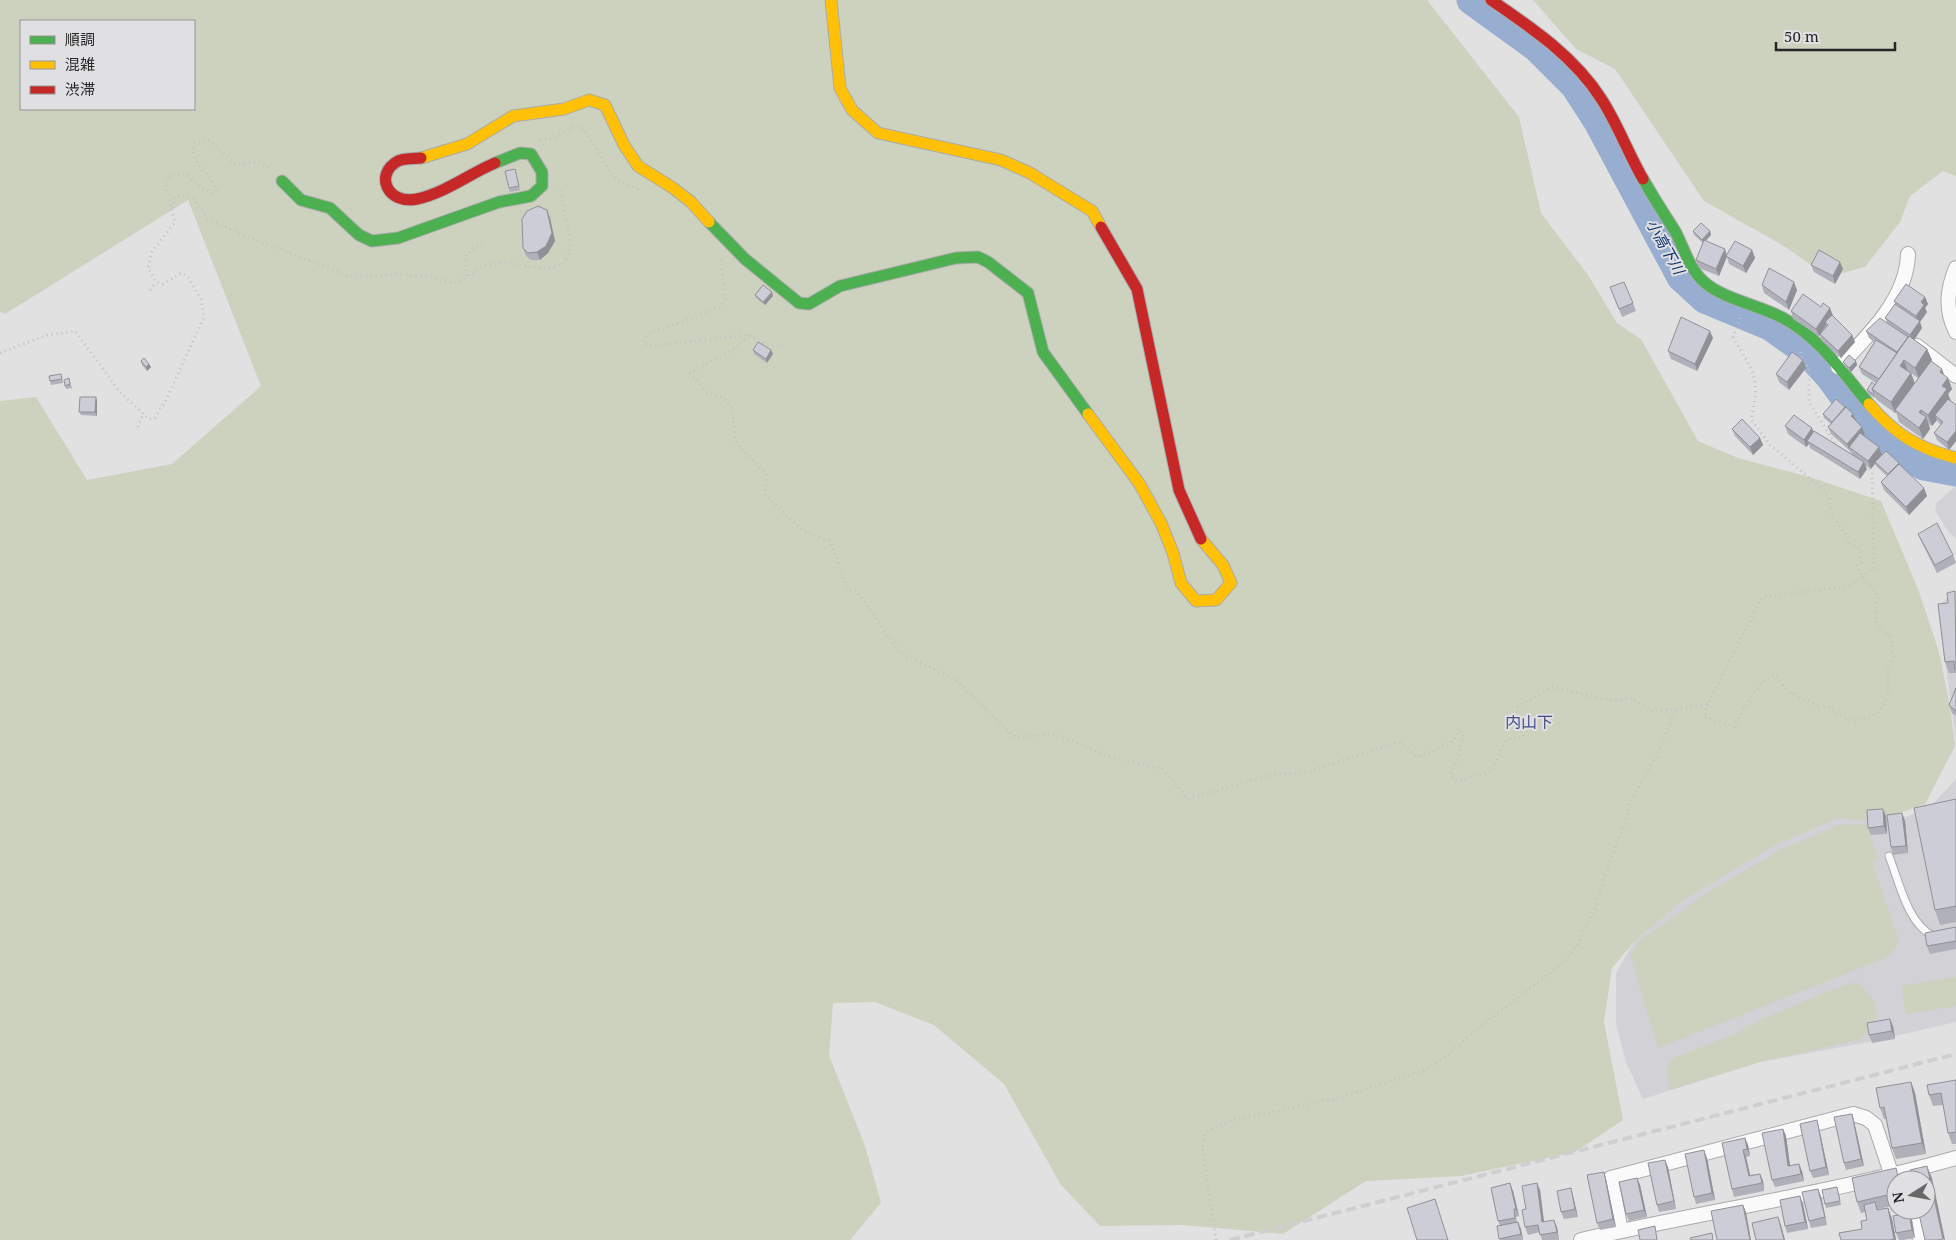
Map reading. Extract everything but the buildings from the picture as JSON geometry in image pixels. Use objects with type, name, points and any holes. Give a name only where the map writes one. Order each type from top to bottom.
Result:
[{"type":"street","points":[[282,181],[302,201],[331,208],[358,235],[372,241],[430,228],[501,201],[535,195],[541,190],[543,183],[543,173],[539,163],[531,154],[520,153],[492,164],[452,186],[417,199],[400,200],[392,196],[387,189],[386,177],[389,169],[398,161],[432,156],[467,144],[513,116],[564,109],[589,100],[605,105],[624,145],[638,166],[691,202],[745,259],[799,303],[809,304],[840,286],[956,258],[978,257],[1028,293],[1043,352],[1139,483],[1161,523],[1174,553],[1181,583],[1196,600],[1216,600],[1230,583],[1224,565],[1202,541],[1179,490],[1137,289],[1092,211],[1038,177],[1000,160],[878,133],[852,110],[840,88],[831,0]]},
{"type":"street","points":[[1491,0],[1562,52],[1590,83],[1599,95],[1657,207],[1703,280],[1719,292],[1777,314],[1792,324],[1816,342],[1854,387],[1902,438],[1922,449],[1943,457],[1956,458]]},
{"type":"street","points":[[1838,366],[1888,309],[1904,277],[1908,254]]},
{"type":"street","points":[[1956,268],[1949,286],[1948,301],[1950,320],[1956,332]]},
{"type":"street","points":[[1914,343],[1956,376]]},
{"type":"street","points":[[1621,1231],[1610,1178],[1853,1114],[1866,1118],[1874,1125],[1890,1170]]},
{"type":"street","points":[[1923,1170],[1956,1158]]},
{"type":"street","points":[[1581,1240],[1886,1177]]},
{"type":"street","points":[[1916,1220],[1920,1240]]},
{"type":"lane","points":[[1889,856],[1913,918],[1925,932],[1934,936],[1941,935]]},
{"type":"path","points":[[540,144],[538,141],[557,137],[570,127],[581,127],[597,149],[611,174],[617,180],[641,191]]},
{"type":"path","points":[[0,353],[47,335],[75,331],[120,392],[149,419],[155,418],[167,398],[204,317],[201,299],[188,277],[181,274],[163,284],[156,282],[148,268],[152,252],[175,222],[166,182],[172,175],[187,175],[202,188],[213,193],[216,192],[214,180],[196,162],[192,149],[194,143],[204,140],[209,140],[235,164],[260,162],[282,181]]},
{"type":"path","points":[[173,208],[174,198],[180,195],[192,198],[208,219],[248,237],[352,277],[400,274],[432,277],[452,283],[461,280],[483,266],[503,262],[546,269],[563,264],[571,244],[560,187]]},
{"type":"path","points":[[466,276],[466,255],[476,246],[483,245]]},
{"type":"path","points":[[526,267],[534,248]]},
{"type":"path","points":[[720,252],[725,301],[720,307],[646,336],[644,344],[649,346],[748,335],[765,344],[783,346]]},
{"type":"path","points":[[150,290],[156,282]]},
{"type":"path","points":[[1733,332],[1733,337],[1754,375],[1757,385],[1751,419],[1770,445],[1824,490],[1830,499],[1833,517],[1845,532],[1850,543],[1860,549],[1862,562],[1857,564],[1862,577],[1878,595],[1875,615],[1880,628],[1890,637],[1894,657],[1888,670],[1888,692],[1883,706],[1877,714],[1855,720],[1847,719],[1827,706],[1818,710],[1817,705],[1800,698],[1796,692],[1790,695],[1775,675],[1768,676],[1734,726],[1704,717],[1708,704],[1762,597],[1849,586],[1862,577],[1874,568],[1872,472],[1860,464]]},
{"type":"path","points":[[748,335],[736,348],[690,373],[706,391],[723,398],[732,408],[736,443],[766,474],[765,494],[803,532],[830,541],[848,589],[858,592],[899,652],[957,681],[1015,737],[1054,734],[1114,758],[1163,769],[1188,799],[1273,774],[1304,773],[1399,742],[1418,757],[1454,741],[1459,728],[1462,734],[1459,756],[1450,774],[1457,781],[1492,771],[1506,740],[1522,737],[1517,707],[1552,687],[1608,700],[1632,698],[1653,712],[1708,704]]},
{"type":"path","points":[[1802,359],[1809,368],[1809,402],[1837,447],[1843,451]]},
{"type":"path","points":[[138,427],[143,414]]},
{"type":"path","points":[[1216,1240],[1203,1150],[1205,1134],[1229,1121],[1339,1098],[1423,1071],[1444,1058],[1477,1029],[1563,963],[1576,948],[1594,910],[1616,844],[1627,818],[1629,804],[1658,753],[1676,709]]},
{"type":"shaded area","points":[[1956,482],[1956,538],[1949,533],[1935,510],[1937,502],[1955,487]]},
{"type":"shaded area","points":[[1956,592],[1956,741],[1938,608],[1951,593]]},
{"type":"shaded area","points":[[1956,779],[1956,1022],[1869,1042],[1760,1062],[1643,1099],[1626,1062],[1616,1024],[1616,973],[1634,942],[1682,901],[1776,844],[1839,818],[1886,813],[1907,817],[1932,805]]},
{"type":"green space","points":[[0,0],[1427,0],[1519,117],[1541,213],[1588,275],[1617,323],[1641,339],[1698,441],[1738,458],[1813,478],[1881,501],[1918,589],[1939,652],[1950,706],[1955,746],[1925,804],[1874,822],[1839,818],[1777,844],[1682,901],[1634,942],[1612,968],[1604,1022],[1623,1120],[1575,1152],[1461,1176],[1366,1181],[1283,1234],[1183,1225],[1100,1226],[1061,1185],[1004,1084],[934,1025],[875,1002],[833,1003],[829,1055],[865,1146],[881,1203],[850,1240],[0,1240],[0,401],[36,397],[87,480],[172,464],[261,386],[188,200],[5,314],[0,311]]},
{"type":"green space","points":[[1533,0],[1956,0],[1956,176],[1943,171],[1910,196],[1900,222],[1865,267],[1828,277],[1784,246],[1704,201],[1615,69],[1576,49]]},
{"type":"green space","points":[[1869,824],[1870,836],[1878,859],[1872,862],[1899,941],[1888,957],[1658,1048],[1630,955],[1639,941],[1707,893],[1782,849],[1839,825]]},
{"type":"green space","points":[[1956,977],[1956,1006],[1906,1014],[1901,986]]},
{"type":"green space","points":[[1856,982],[1870,996],[1876,1011],[1873,1025],[1858,1040],[1760,1062],[1670,1090],[1666,1070],[1672,1059],[1737,1033],[1756,1022],[1822,994]]},
{"type":"waterway","name":"小高下川","points":[[1471,0],[1536,47],[1575,86],[1597,120],[1681,277],[1705,299],[1770,326],[1808,353],[1829,376],[1854,410],[1893,449],[1924,466],[1956,472]]},
{"type":"railway","points":[[1230,1240],[1956,1054]]},
{"type":"traffic: fast","points":[[282,181],[301,200],[330,208],[359,235],[372,241],[398,238],[499,202],[531,196],[542,186],[542,172],[531,154],[520,153],[495,163]]},
{"type":"traffic: fast","points":[[1643,179],[1675,231],[1690,264],[1703,281],[1720,293],[1773,313],[1796,326],[1830,356],[1869,404]]},
{"type":"traffic: fast","points":[[709,222],[745,259],[799,303],[809,304],[840,286],[956,258],[978,257],[988,262],[1028,293],[1043,352],[1088,414]]},
{"type":"traffic: slow","points":[[831,0],[840,88],[852,110],[878,133],[1001,160],[1030,173],[1092,211],[1101,227]]},
{"type":"traffic: slow","points":[[421,158],[467,144],[513,116],[564,109],[589,100],[605,105],[624,145],[638,166],[691,202],[709,222]]},
{"type":"traffic: slow","points":[[1869,404],[1898,432],[1930,450],[1956,458]]},
{"type":"traffic: slow","points":[[1088,414],[1139,483],[1161,523],[1173,553],[1181,583],[1196,601],[1216,600],[1231,583],[1223,565],[1201,539]]},
{"type":"traffic: jam","points":[[1491,0],[1552,44],[1579,70],[1608,110],[1643,179]]},
{"type":"traffic: jam","points":[[421,158],[400,160],[391,167],[387,173],[386,180],[387,187],[391,193],[407,200],[417,199],[447,188],[495,163]]},
{"type":"traffic: jam","points":[[1101,227],[1137,289],[1179,490],[1201,539]]},
{"type":"district","name":"内山下","points":[[1529,722]]}]
